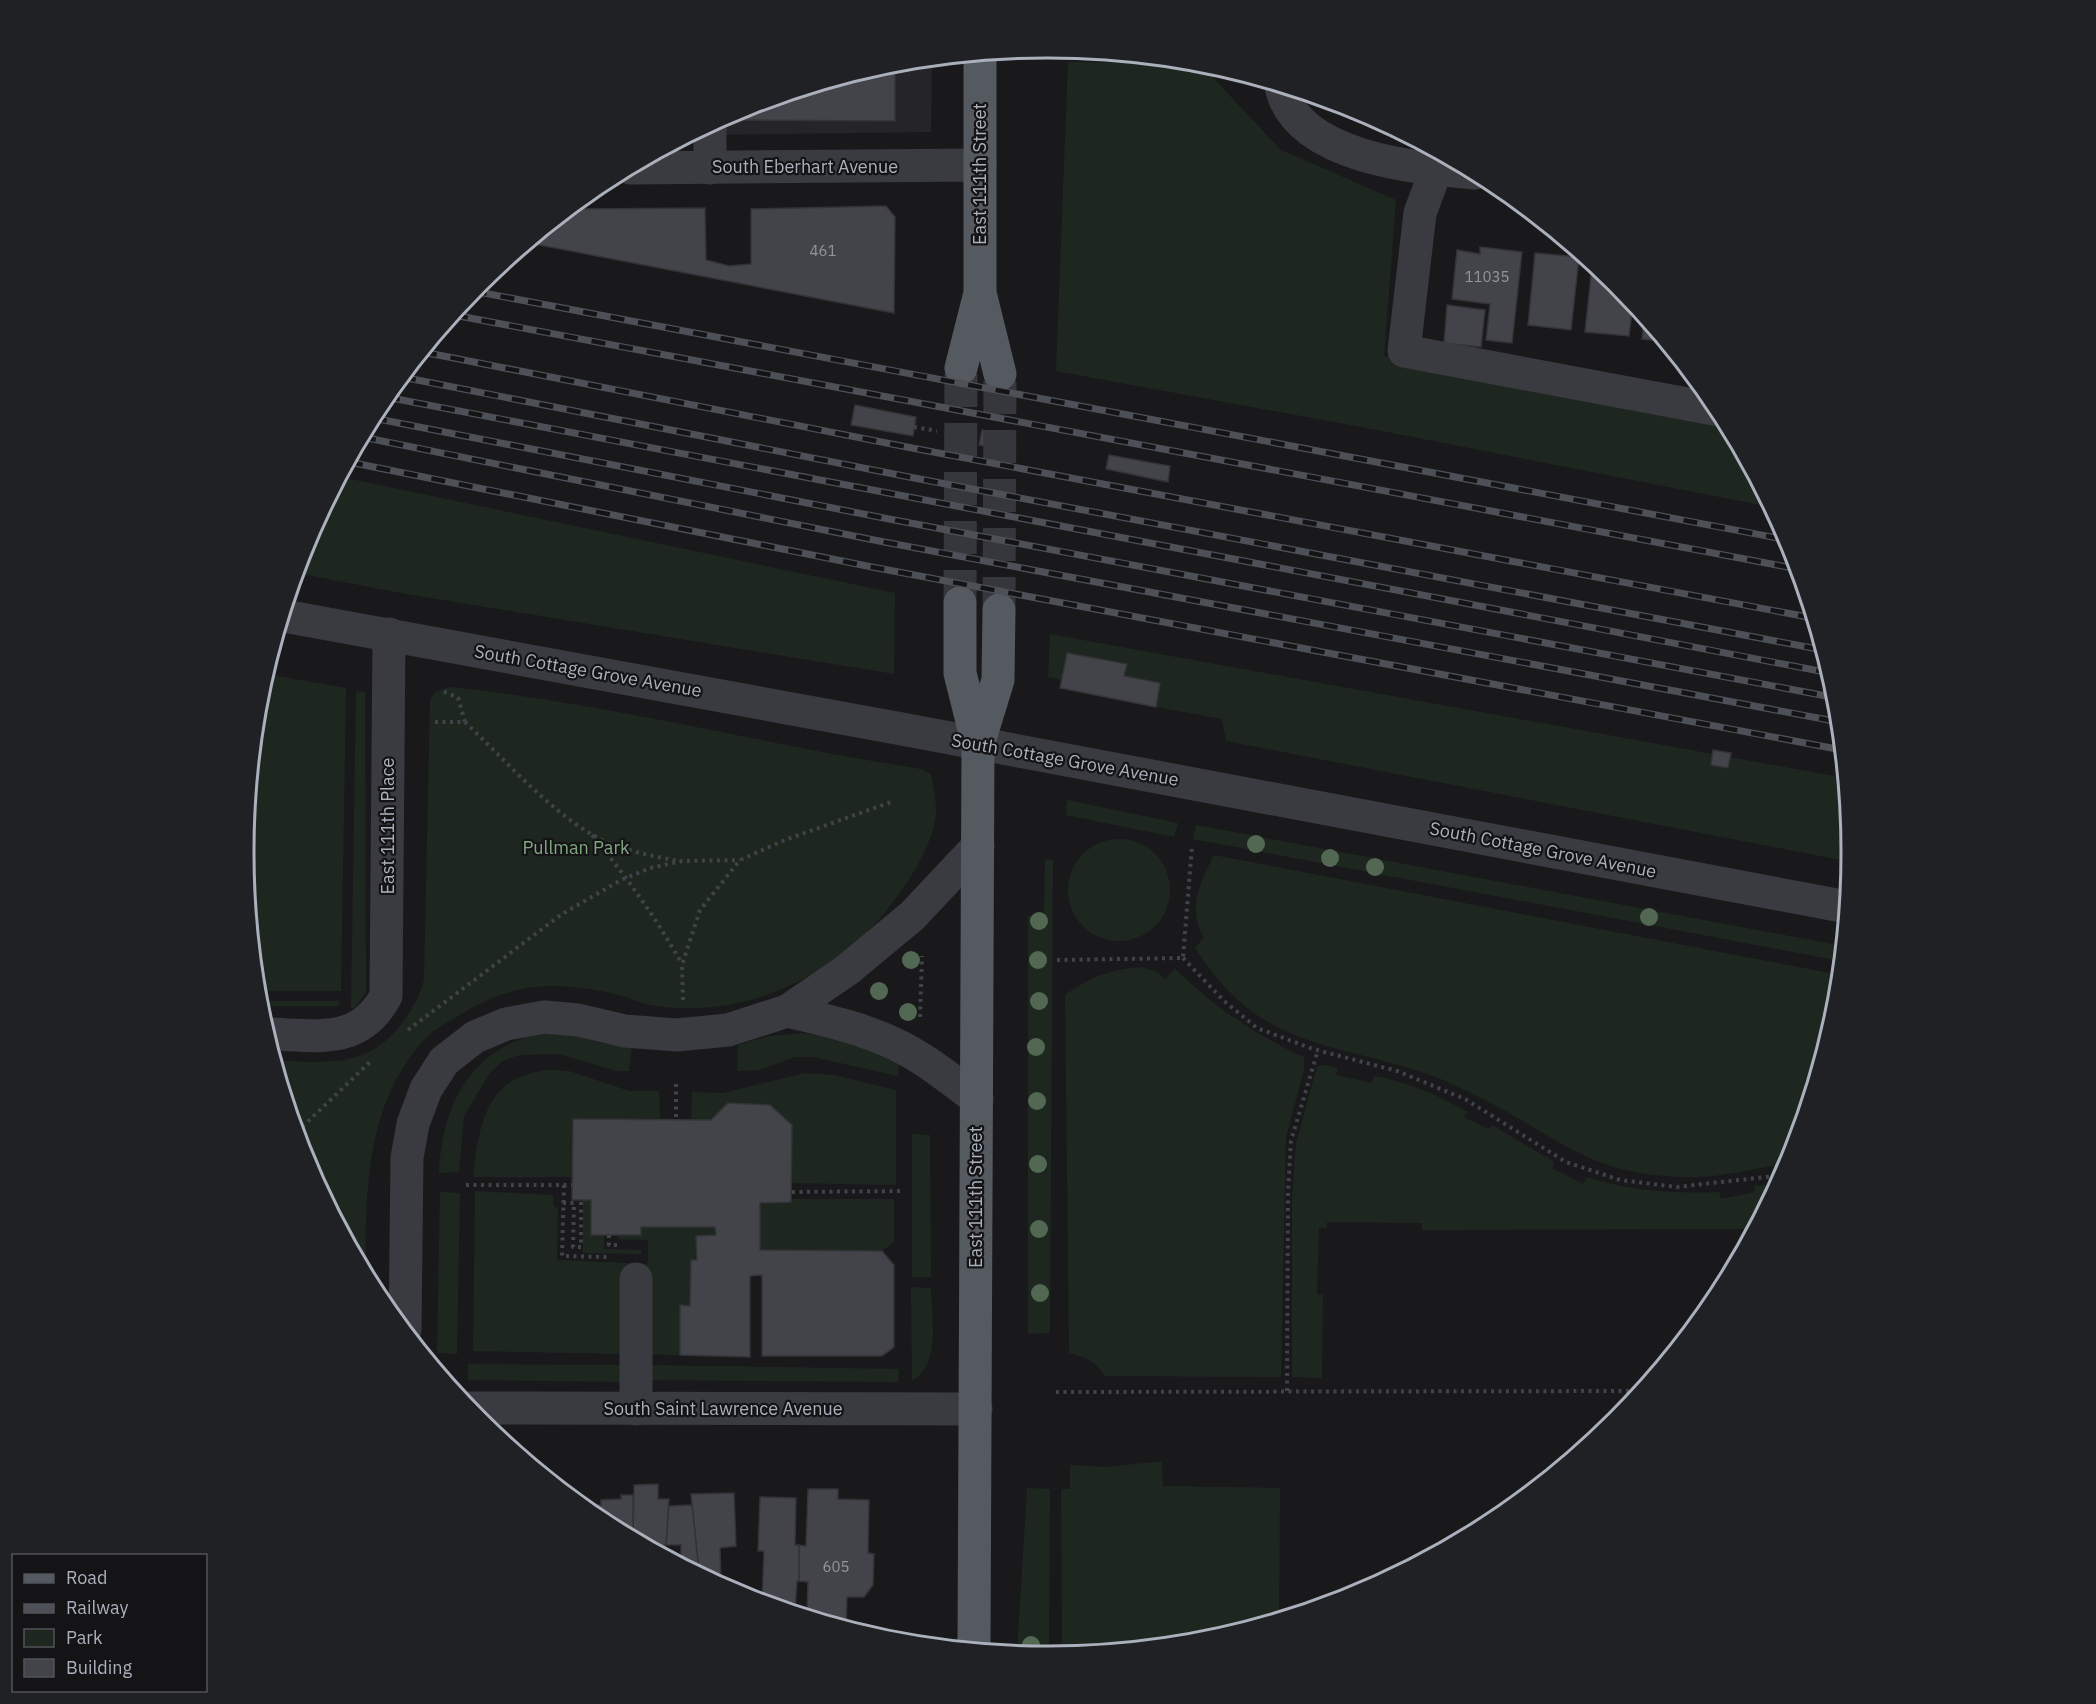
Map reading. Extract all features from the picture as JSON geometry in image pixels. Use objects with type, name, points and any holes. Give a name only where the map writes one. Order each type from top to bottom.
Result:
[{"type":"main road","name":"East 111th Street","points":[[980,62],[980,293],[1000,374]]},
{"type":"main road","name":"East 111th Street","points":[[961,368],[980,293]]},
{"type":"main road","name":"East 111th Street","points":[[960,603],[960,673],[978,745],[974,1642]]},
{"type":"main road","name":"East 111th Street","points":[[978,745],[998,680],[999,610]]},
{"type":"street","points":[[1284,95],[1298,118],[1322,140],[1378,159],[1456,172]]},
{"type":"street","points":[[710,134],[710,168]]},
{"type":"street","name":"South Eberhart Avenue","points":[[646,168],[980,165]]},
{"type":"street","points":[[1436,170],[1420,213],[1404,351],[1705,407]]},
{"type":"street","name":"South Cottage Grove Avenue","points":[[291,617],[1840,906]]},
{"type":"street","name":"East 111th Place","points":[[277,1034],[335,1035],[359,1028],[376,1015],[386,996],[388,974],[389,634]]},
{"type":"street","points":[[405,1317],[407,1158],[413,1124],[426,1089],[444,1061],[475,1037],[506,1024],[544,1017],[578,1020],[625,1031],[677,1035],[728,1030],[787,1011],[847,970],[912,916],[978,846]]},
{"type":"street","points":[[787,1011],[843,1024],[898,1045],[938,1070],[977,1099]]},
{"type":"street","points":[[636,1279],[636,1409]]},
{"type":"street","name":"South Saint Lawrence Avenue","points":[[482,1408],[975,1409]]},
{"type":"path","points":[[914,427],[937,431]]},
{"type":"path","points":[[443,691],[458,698],[465,722],[559,811],[591,835],[627,877],[658,922],[682,965]]},
{"type":"path","points":[[435,722],[465,722]]},
{"type":"path","points":[[403,1034],[562,914],[627,877],[650,868],[682,861],[740,860],[785,840],[891,802]]},
{"type":"path","points":[[591,835],[628,850],[682,861]]},
{"type":"path","points":[[1192,846],[1183,957],[1224,1001],[1257,1029],[1318,1050],[1396,1071],[1466,1099],[1566,1162],[1620,1180],[1677,1187],[1772,1176]]},
{"type":"path","points":[[683,1007],[682,965],[700,910],[740,860]]},
{"type":"path","points":[[920,1023],[922,949]]},
{"type":"path","points":[[1057,960],[1183,957]]},
{"type":"path","points":[[1287,1391],[1288,1192],[1291,1142],[1318,1050]]},
{"type":"path","points":[[304,1125],[374,1059]]},
{"type":"path","points":[[348,1073],[348,1082]]},
{"type":"path","points":[[676,1084],[676,1120]]},
{"type":"path","points":[[466,1185],[572,1185]]},
{"type":"path","points":[[564,1185],[562,1256],[609,1257]]},
{"type":"path","points":[[792,1192],[904,1191]]},
{"type":"path","points":[[563,1203],[574,1203],[573,1247],[580,1246],[581,1200]]},
{"type":"path","points":[[609,1235],[609,1245],[615,1245]]},
{"type":"path","points":[[1056,1392],[1630,1391]]},
{"type":"shaded area","points":[[932,67],[931,132],[710,135],[744,119],[793,101],[843,86]]},
{"type":"green space","points":[[1068,62],[1131,63],[1203,74],[1211,76],[1281,150],[1396,200],[1384,356],[1715,423],[1762,505],[1372,429],[1056,371]]},
{"type":"green space","points":[[348,479],[895,593],[894,674],[401,593],[305,575],[336,501]]},
{"type":"green space","points":[[1050,634],[1838,777],[1841,860],[1226,741],[1222,719],[1156,707],[1160,683],[1124,676],[1126,664],[1067,653],[1061,680],[1048,677]]},
{"type":"green space","points":[[275,676],[346,688],[341,991],[267,991],[256,904],[254,852],[261,748]]},
{"type":"green space","name":"Pullman Park","points":[[450,687],[569,703],[921,769],[931,774],[936,815],[934,828],[924,853],[910,878],[865,935],[840,956],[784,988],[753,999],[721,1006],[689,1008],[653,1005],[612,993],[579,988],[536,987],[517,990],[487,1001],[444,1024],[429,1035],[408,1060],[392,1087],[381,1116],[369,1178],[366,1258],[336,1203],[315,1156],[283,1061],[343,1060],[372,1050],[400,1026],[417,999],[424,980],[430,700],[435,692]]},
{"type":"green space","points":[[356,691],[365,692],[366,992],[355,1008],[351,1008]]},
{"type":"green space","points":[[1067,800],[1178,823],[1174,837],[1066,815]]},
{"type":"green space","points":[[1196,825],[1836,945],[1834,960],[1193,839]]},
{"type":"green space","points":[[1119,839],[1138,843],[1155,854],[1166,871],[1170,890],[1166,909],[1155,926],[1138,937],[1119,941],[1100,937],[1083,926],[1072,909],[1068,890],[1072,871],[1083,854],[1100,843]]},
{"type":"green space","points":[[1214,855],[1832,973],[1814,1057],[1799,1107],[1776,1166],[1730,1174],[1686,1177],[1661,1176],[1626,1170],[1588,1157],[1503,1109],[1442,1080],[1404,1066],[1333,1048],[1286,1031],[1245,1006],[1212,972],[1195,948],[1204,938],[1196,917],[1196,907],[1204,875]]},
{"type":"green space","points":[[1045,859],[1053,860],[1050,1333],[1028,1334],[1028,916],[1044,915]]},
{"type":"green space","points":[[1142,967],[1157,972],[1165,979],[1175,969],[1235,1019],[1304,1057],[1304,1070],[1286,1137],[1281,1377],[1105,1376],[1090,1360],[1069,1353],[1065,995],[1101,975]]},
{"type":"green space","points":[[269,1001],[339,1001],[339,1006],[270,1006]]},
{"type":"green space","points":[[559,1031],[600,1043],[632,1046],[629,1071],[616,1071],[560,1054],[520,1055],[504,1060],[489,1074],[464,1116],[459,1172],[439,1173],[448,1119],[457,1096],[470,1076],[487,1059],[507,1045],[531,1036]]},
{"type":"green space","points":[[802,1033],[828,1036],[876,1050],[899,1063],[898,1076],[813,1057],[795,1057],[760,1070],[737,1071],[738,1045],[769,1036]]},
{"type":"green space","points":[[1317,1066],[1338,1068],[1336,1075],[1371,1083],[1374,1076],[1386,1078],[1434,1095],[1468,1112],[1464,1117],[1489,1129],[1492,1125],[1554,1162],[1552,1168],[1583,1184],[1587,1177],[1620,1186],[1652,1190],[1719,1192],[1721,1199],[1755,1192],[1754,1186],[1768,1185],[1746,1229],[1422,1230],[1422,1223],[1327,1222],[1327,1228],[1319,1228],[1317,1294],[1323,1295],[1322,1378],[1292,1377],[1292,1197],[1296,1143]]},
{"type":"green space","points":[[550,1070],[569,1071],[629,1091],[659,1091],[660,1119],[573,1119],[572,1177],[473,1177],[483,1121],[499,1092],[512,1081],[529,1074]]},
{"type":"green space","points":[[805,1073],[834,1075],[896,1090],[896,1185],[792,1183],[792,1125],[770,1105],[728,1103],[711,1120],[691,1120],[692,1092],[723,1093]]},
{"type":"green space","points":[[912,1134],[930,1135],[931,1277],[912,1277]]},
{"type":"green space","points":[[475,1191],[553,1195],[553,1206],[558,1208],[557,1260],[648,1264],[648,1240],[618,1239],[618,1235],[641,1235],[641,1227],[715,1227],[716,1235],[696,1236],[697,1260],[691,1260],[690,1306],[680,1306],[680,1355],[473,1351]]},
{"type":"green space","points":[[440,1192],[460,1193],[457,1354],[437,1353]]},
{"type":"green space","points":[[791,1199],[894,1199],[894,1242],[882,1251],[760,1250],[760,1203],[791,1202]]},
{"type":"green space","points":[[583,1200],[591,1200],[591,1234],[604,1235],[604,1249],[641,1250],[641,1254],[583,1253]]},
{"type":"green space","points":[[911,1287],[931,1288],[933,1326],[928,1363],[912,1381]]},
{"type":"green space","points":[[468,1364],[625,1365],[625,1382],[468,1380]]},
{"type":"green space","points":[[645,1365],[899,1369],[898,1382],[645,1380]]},
{"type":"green space","points":[[1162,1461],[1163,1486],[1280,1488],[1279,1610],[1203,1630],[1152,1639],[1062,1645],[1061,1489],[1070,1489],[1070,1465],[1108,1467]]},
{"type":"green space","points":[[1027,1488],[1050,1489],[1049,1646],[1017,1645]]},
{"type":"building","points":[[895,74],[895,121],[742,120],[793,101]]},
{"type":"building","points":[[886,206],[895,217],[894,313],[538,245],[583,209],[705,208],[706,260],[729,266],[751,264],[751,209]]},
{"type":"building","points":[[1480,247],[1522,252],[1512,343],[1486,340],[1490,304],[1452,299],[1457,250],[1480,254]]},
{"type":"building","points":[[1535,253],[1572,256],[1578,262],[1571,330],[1528,325]]},
{"type":"building","points":[[1591,274],[1632,315],[1629,336],[1585,332]]},
{"type":"building","points":[[1447,305],[1485,310],[1481,347],[1444,343]]},
{"type":"building","points":[[1643,327],[1654,340],[1642,339]]},
{"type":"building","points":[[855,405],[916,417],[913,436],[851,425]]},
{"type":"building","points":[[982,430],[1002,434],[1000,449],[979,445]]},
{"type":"building","points":[[1109,455],[1170,466],[1168,482],[1106,469]]},
{"type":"building","points":[[1067,653],[1127,664],[1124,676],[1160,683],[1156,707],[1060,688]]},
{"type":"building","points":[[1713,750],[1731,753],[1728,768],[1711,765]]},
{"type":"building","points":[[728,1103],[770,1105],[792,1125],[791,1202],[760,1203],[760,1250],[882,1251],[894,1265],[894,1347],[882,1356],[762,1356],[762,1275],[750,1276],[750,1357],[680,1355],[680,1305],[690,1306],[691,1260],[697,1260],[696,1236],[716,1235],[715,1227],[641,1227],[641,1235],[591,1235],[591,1200],[572,1200],[573,1119],[711,1120]]},
{"type":"building","points":[[658,1484],[658,1499],[669,1499],[666,1545],[663,1545],[633,1528],[634,1485]]},
{"type":"building","points":[[808,1489],[838,1489],[838,1499],[869,1500],[868,1553],[874,1554],[873,1585],[864,1597],[847,1597],[846,1619],[807,1607],[808,1582],[799,1581],[799,1545],[806,1546]]},
{"type":"building","points":[[734,1493],[736,1546],[720,1548],[721,1575],[698,1565],[691,1494]]},
{"type":"building","points":[[621,1495],[633,1495],[633,1528],[597,1505],[601,1505],[601,1500],[621,1499]]},
{"type":"building","points":[[760,1497],[796,1498],[795,1545],[799,1545],[799,1581],[797,1581],[795,1604],[762,1592],[764,1551],[758,1551]]},
{"type":"building","points":[[692,1505],[698,1565],[681,1555],[681,1545],[666,1545],[669,1506]]},
{"type":"tunnel","points":[[960,603],[961,368]]},
{"type":"tunnel","points":[[999,610],[1000,374]]},
{"type":"railway","points":[[485,293],[1776,538]]},
{"type":"railway","points":[[463,317],[1788,567]]},
{"type":"railway","points":[[431,354],[912,448],[1805,616]]},
{"type":"railway","points":[[411,379],[909,477],[1814,648]]},
{"type":"railway","points":[[397,399],[1820,671]]},
{"type":"railway","points":[[383,420],[889,519],[1826,696]]},
{"type":"railway","points":[[371,439],[879,541],[1830,720]]},
{"type":"railway","points":[[356,463],[872,567],[1835,749]]}]
